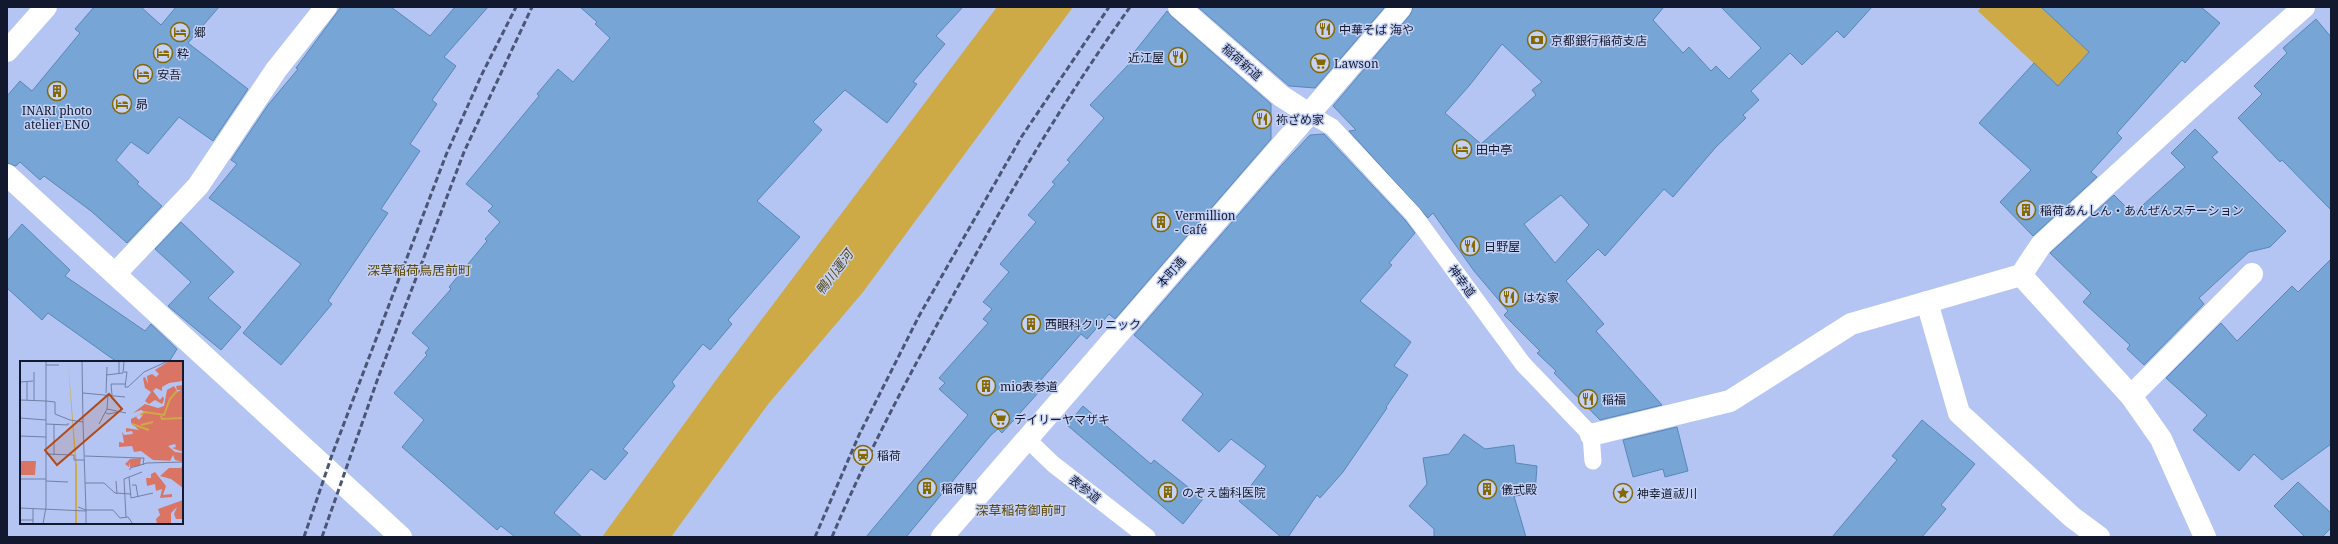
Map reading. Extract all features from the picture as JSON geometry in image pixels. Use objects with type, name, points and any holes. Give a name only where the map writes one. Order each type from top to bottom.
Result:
[{"type":"street","points":[[7,51],[46,7]]},
{"type":"street","points":[[115,274],[198,186],[276,70],[326,7]]},
{"type":"street","name":"稲荷新道","points":[[1179,7],[1281,96],[1309,114]]},
{"type":"street","name":"本町通","points":[[942,537],[1026,438],[1401,7]]},
{"type":"street","points":[[1593,461],[1591,435],[1730,401],[1851,324],[2021,275],[2041,245],[2200,99],[2304,7]]},
{"type":"street","name":"神幸道","points":[[1309,114],[1332,126],[1413,214],[1522,364],[1591,435]]},
{"type":"street","points":[[7,175],[401,537]]},
{"type":"street","points":[[2131,396],[2252,274]]},
{"type":"street","points":[[2021,275],[2131,396],[2161,438],[2205,537]]},
{"type":"street","points":[[1927,302],[1959,413],[2072,517],[2099,537]]},
{"type":"street","name":"表参道","points":[[1026,438],[1053,464],[1147,537]]},
{"type":"water","name":"鴨川運河","points":[[997,7],[1073,7],[863,292],[769,403],[671,537],[602,537],[716,380]]},
{"type":"water","points":[[1981,7],[2041,7],[2089,52],[2058,86],[1978,11]]},
{"type":"building","points":[[94,7],[141,7],[161,25],[176,7],[219,7],[188,43],[248,89],[213,141],[179,117],[148,154],[131,142],[116,160],[139,182],[137,184],[162,206],[127,243],[91,211],[44,176],[40,180],[20,162],[16,166],[7,163],[7,96],[20,81],[32,91],[80,33],[75,29]]},
{"type":"building","points":[[341,7],[391,7],[430,36],[455,7],[488,7],[444,57],[456,66],[432,100],[437,104],[410,144],[420,151],[381,209],[388,213],[328,301],[332,304],[281,365],[243,333],[301,264],[209,198],[237,164],[231,160],[268,105],[298,69],[296,68]]},
{"type":"building","points":[[580,7],[963,7],[936,36],[945,44],[913,82],[917,84],[887,123],[845,90],[813,122],[822,130],[757,201],[800,237],[728,320],[732,324],[710,350],[703,344],[672,382],[675,386],[623,449],[628,453],[605,480],[591,469],[554,513],[582,537],[515,537],[501,526],[497,530],[402,447],[424,420],[394,393],[427,355],[425,353],[429,348],[412,333],[451,289],[449,287],[487,241],[485,239],[500,222],[488,211],[493,206],[466,184],[539,96],[537,94],[558,69],[573,82],[610,38],[595,24],[597,22]]},
{"type":"building","points":[[1198,7],[1385,7],[1315,88],[1289,86]]},
{"type":"building","points":[[1413,7],[1664,7],[1653,20],[1683,53],[1689,47],[1711,71],[1716,66],[1729,79],[1761,48],[1721,7],[1872,7],[1844,38],[1837,31],[1802,65],[1790,53],[1751,91],[1759,100],[1743,115],[1746,118],[1716,147],[1673,197],[1664,189],[1605,256],[1598,249],[1566,281],[1604,324],[1596,331],[1662,405],[1600,420],[1554,373],[1556,371],[1537,353],[1540,351],[1504,315],[1508,311],[1474,271],[1433,213],[1428,218],[1349,131],[1356,130],[1333,106],[1410,15]],"holes":[[[1502,44],[1542,82],[1532,90],[1536,95],[1481,144],[1445,113],[1469,86]],[[1561,195],[1589,225],[1555,263],[1524,224]]]},
{"type":"building","points":[[2041,7],[2201,7],[2220,23],[2185,63],[2182,60],[2117,133],[2122,138],[2091,172],[2097,177],[2033,236],[2000,202],[2031,170],[1979,123],[2034,63],[2058,86],[2089,52]]},
{"type":"building","points":[[1167,11],[1271,104],[1271,139],[1115,319],[1109,314],[1087,339],[1081,334],[1033,389],[1038,393],[1002,433],[998,429],[991,435],[906,537],[866,537],[968,415],[939,389],[945,383],[939,378],[988,323],[983,319],[992,309],[983,302],[1009,272],[1000,264],[1036,222],[1028,215],[1055,184],[1052,182],[1070,162],[1067,160],[1104,118],[1090,105],[1130,63],[1128,60]]},
{"type":"building","points":[[2316,19],[2331,37],[2331,210],[2282,160],[2280,162],[2238,118],[2262,94],[2254,86],[2287,53],[2283,48]]},
{"type":"building","points":[[2195,129],[2218,152],[2212,157],[2286,231],[2270,247],[2249,252],[2199,298],[2204,304],[2144,365],[2127,349],[2130,345],[2083,302],[2091,293],[2050,253],[2114,195],[2133,214],[2185,167],[2171,153]]},
{"type":"building","points":[[1324,134],[1405,220],[1415,233],[1389,263],[1392,265],[1360,301],[1411,342],[1394,366],[1408,375],[1343,472],[1320,498],[1317,495],[1288,537],[1281,537],[1239,501],[1266,466],[1231,439],[1219,452],[1182,420],[1203,394],[1134,335],[1280,167],[1310,135]]},
{"type":"building","points":[[181,222],[234,272],[208,298],[241,327],[221,350],[168,306],[191,282],[155,249]]},
{"type":"building","points":[[22,224],[70,270],[65,276],[145,331],[151,324],[177,349],[170,361],[116,361],[48,313],[42,320],[7,288],[7,241]]},
{"type":"building","points":[[2331,259],[2331,444],[2282,480],[2254,454],[2239,471],[2193,430],[2207,415],[2166,378],[2221,323],[2237,341],[2292,286],[2298,292]]},
{"type":"building","points":[[1083,406],[1151,464],[1154,460],[1203,499],[1183,524],[1067,425]]},
{"type":"building","points":[[1922,420],[1975,464],[1941,505],[1946,509],[1922,537],[1832,537],[1897,460],[1892,456]]},
{"type":"building","points":[[1677,427],[1688,471],[1665,477],[1663,469],[1633,477],[1623,440]]},
{"type":"building","name":"儀式殿","points":[[1464,434],[1485,449],[1514,445],[1516,463],[1537,466],[1535,494],[1514,496],[1526,537],[1434,537],[1434,529],[1409,506],[1427,484],[1423,458],[1449,454]]},
{"type":"building","points":[[2298,482],[2331,513],[2331,528],[2322,537],[2305,537],[2274,506]]},
{"type":"railway","points":[[304,537],[332,455],[446,155],[481,76],[516,7]]},
{"type":"railway","points":[[322,537],[378,378],[464,152],[532,7]]},
{"type":"railway","points":[[815,537],[859,435],[919,316],[1022,136],[1109,7]]},
{"type":"railway","points":[[832,537],[861,472],[893,408],[980,247],[1062,108],[1130,7]]},
{"type":"place","name":"中華そば 海や","points":[[1325,29]]},
{"type":"place","name":"郷","points":[[180,32]]},
{"type":"place","name":"京都銀行稲荷支店","points":[[1537,40]]},
{"type":"place","name":"粋","points":[[163,53]]},
{"type":"place","name":"近江屋","points":[[1178,57]]},
{"type":"place","name":"Lawson","points":[[1320,63]]},
{"type":"place","name":"安吾","points":[[143,74]]},
{"type":"place","name":"INARI photo atelier ENO","points":[[57,91]]},
{"type":"place","name":"昴","points":[[122,104]]},
{"type":"place","name":"祢ざめ家","points":[[1262,119]]},
{"type":"place","name":"田中亭","points":[[1462,149]]},
{"type":"place","name":"稲荷あんしん・あんぜんステーション","points":[[2026,210]]},
{"type":"place","name":"Vermillion - Café","points":[[1161,222]]},
{"type":"place","name":"日野屋","points":[[1470,246]]},
{"type":"place","name":"はな家","points":[[1509,297]]},
{"type":"place","name":"西眼科クリニック","points":[[1031,324]]},
{"type":"place","name":"mio表参道","points":[[986,386]]},
{"type":"place","name":"稲福","points":[[1588,399]]},
{"type":"place","name":"デイリーヤマザキ","points":[[1000,419]]},
{"type":"place","name":"稲荷","points":[[863,455]]},
{"type":"place","name":"稲荷駅","points":[[927,488]]},
{"type":"place","name":"儀式殿","points":[[1487,489]]},
{"type":"place","name":"のぞえ歯科医院","points":[[1168,492]]},
{"type":"place","name":"神幸道祓川","points":[[1623,493]]},
{"type":"district","name":"深草稲荷鳥居前町","points":[[419,270]]},
{"type":"district","name":"深草稲荷御前町","points":[[1021,510]]}]
